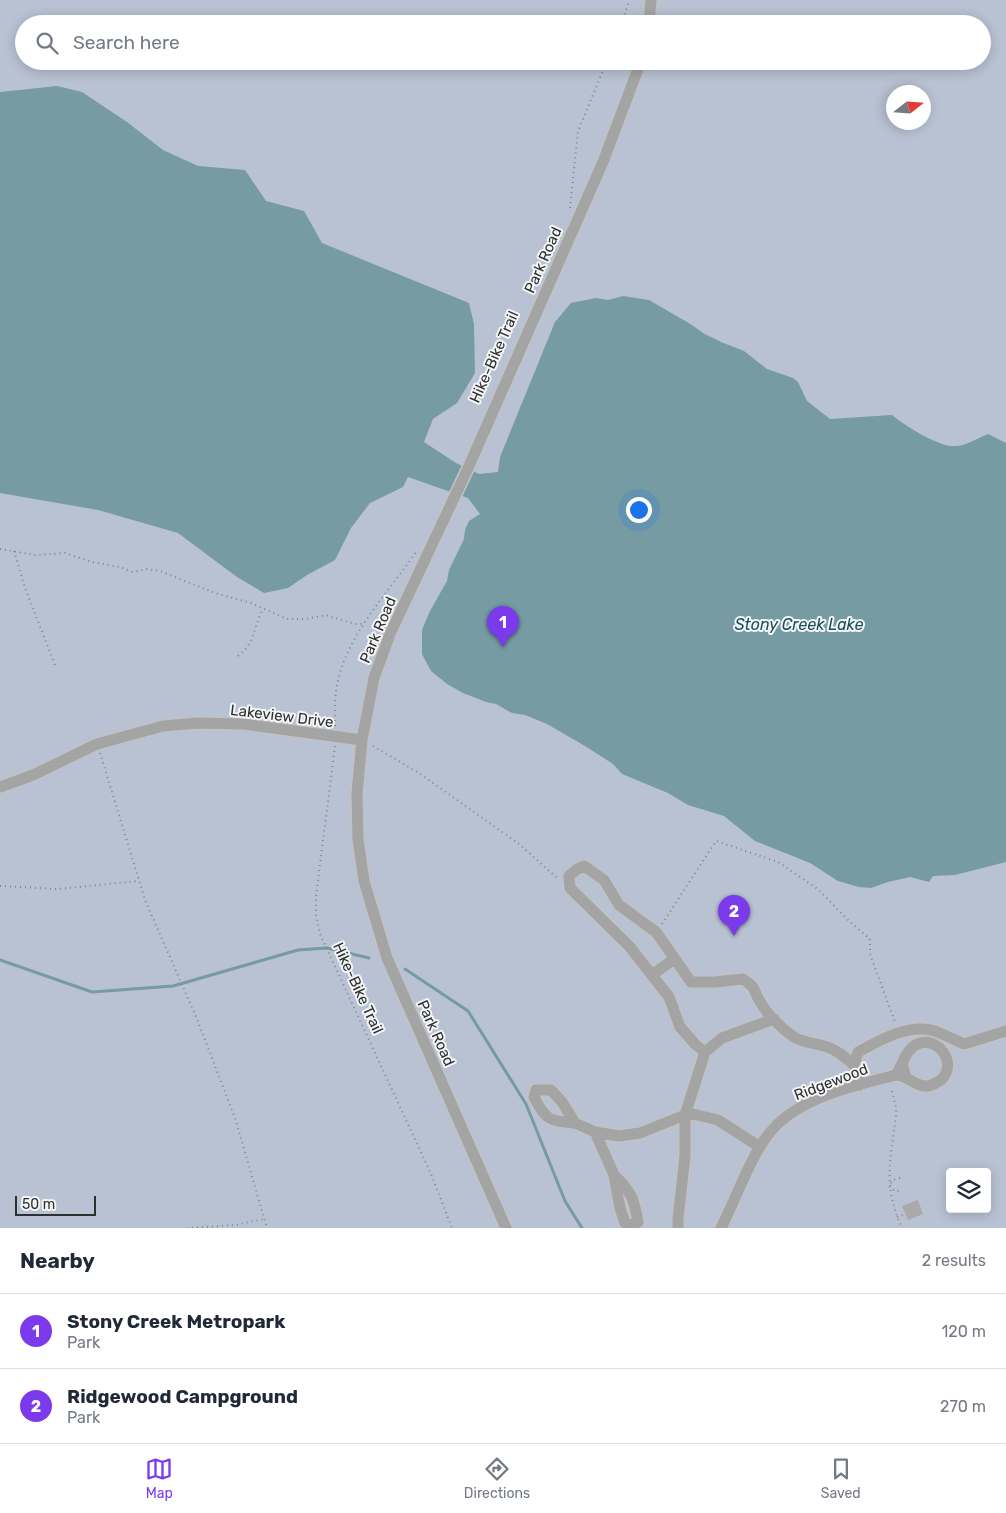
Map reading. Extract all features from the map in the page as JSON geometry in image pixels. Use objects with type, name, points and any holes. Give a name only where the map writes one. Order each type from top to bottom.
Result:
[{"type":"street","points":[[650,15],[651,0]]},
{"type":"street","name":"Park Road","points":[[506,1228],[387,958],[379,932],[364,881],[358,839],[357,793],[362,740],[374,678],[390,634],[469,466],[603,162],[639,70]]},
{"type":"street","name":"Lakeview Drive","points":[[0,787],[34,775],[97,744],[163,726],[198,723],[243,724],[362,740]]},
{"type":"street","points":[[705,1052],[680,1027],[669,997],[630,947],[570,888],[569,876],[576,870],[584,866],[604,880],[619,905],[656,932],[690,982],[743,979],[755,987],[760,1000],[774,1019],[793,1036],[804,1042],[826,1046],[842,1054],[854,1065],[860,1085]]},
{"type":"street","points":[[652,975],[674,959]]},
{"type":"street","points":[[678,1228],[685,1156],[685,1116],[705,1052],[722,1038],[774,1019]]},
{"type":"street","points":[[842,1054],[858,1052],[881,1039],[912,1029],[934,1031],[964,1044],[1006,1031]]},
{"type":"street","points":[[854,1065],[858,1052]]},
{"type":"street","name":"Ridgewood","points":[[721,1228],[760,1147],[772,1130],[787,1116],[807,1104],[902,1072]]},
{"type":"street","points":[[575,1123],[595,1132],[619,1136],[640,1133],[693,1114],[718,1120],[760,1147]]},
{"type":"street","points":[[595,1132],[614,1174]]},
{"type":"path","points":[[625,15],[630,0]]},
{"type":"path","points":[[569,212],[578,131],[602,70]]},
{"type":"path","points":[[0,549],[35,555],[65,553],[133,572],[147,569],[160,571],[215,593],[252,603],[287,619],[331,616],[355,624],[364,624]]},
{"type":"path","points":[[335,732],[336,692],[352,642],[417,549]]},
{"type":"path","points":[[14,551],[27,594],[55,665]]},
{"type":"path","points":[[238,656],[250,645],[258,617],[263,609]]},
{"type":"path","points":[[362,740],[419,773],[519,844],[549,872],[570,888]]},
{"type":"path","name":"Hike-Bike Trail","points":[[335,743],[316,896],[316,916],[327,948],[428,1165],[452,1228]]},
{"type":"path","points":[[97,744],[145,900],[197,1020],[235,1118],[267,1228]]},
{"type":"path","points":[[656,932],[716,840],[778,862],[819,890],[850,922],[870,939],[870,954],[890,1012],[900,1033]]},
{"type":"path","points":[[0,886],[57,889],[139,881]]},
{"type":"path","points":[[892,1091],[896,1108],[888,1177],[897,1217],[902,1228]]},
{"type":"path","points":[[889,1186],[893,1180],[900,1178]]},
{"type":"path","points":[[889,1186],[895,1191],[901,1191]]},
{"type":"path","points":[[897,1217],[905,1214]]},
{"type":"path","points":[[187,1228],[235,1225],[264,1219]]},
{"type":"shaded area","points":[[0,0],[1006,0],[1006,1228],[0,1228]]},
{"type":"water","name":"Stony Creek Lake","points":[[57,86],[82,92],[127,122],[163,150],[198,166],[245,170],[266,201],[304,211],[322,243],[469,303],[474,324],[475,373],[457,403],[433,419],[424,442],[456,463],[479,474],[498,472],[500,457],[555,322],[571,303],[596,298],[608,300],[623,296],[649,300],[703,333],[744,351],[767,369],[793,378],[798,382],[807,401],[830,419],[892,415],[922,435],[948,446],[963,445],[988,434],[1006,443],[1006,862],[955,875],[933,876],[929,882],[910,877],[871,888],[859,887],[838,881],[810,863],[755,841],[724,816],[688,805],[668,793],[622,774],[613,764],[547,724],[525,715],[512,713],[496,704],[463,693],[447,684],[431,671],[422,654],[422,630],[430,611],[447,581],[449,570],[464,539],[469,521],[480,514],[468,498],[408,477],[403,487],[370,503],[351,528],[335,560],[288,588],[264,593],[237,577],[178,533],[98,510],[0,493],[0,92]]},
{"type":"building","points":[[918,1200],[923,1214],[908,1220],[902,1206]]},
{"type":"waterway","points":[[0,960],[92,992],[173,986],[298,950],[327,948],[369,958]]},
{"type":"waterway","points":[[405,969],[468,1011],[526,1104],[565,1201],[582,1228]]},
{"type":"place","name":"Stony Creek Metropark","points":[[503,647]]},
{"type":"place","name":"Ridgewood Campground","points":[[734,936]]}]
